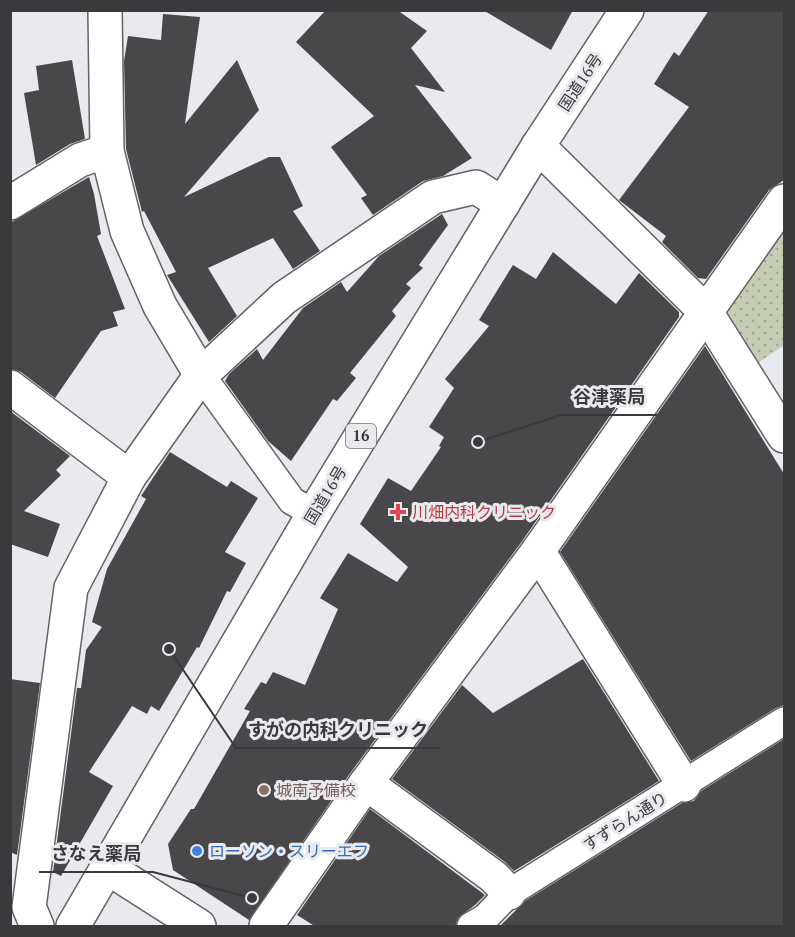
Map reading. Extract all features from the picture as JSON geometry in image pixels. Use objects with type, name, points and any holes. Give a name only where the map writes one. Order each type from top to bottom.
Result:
[{"type":"main road","points":[[105,10],[107,151],[127,231],[160,306],[201,375]]},
{"type":"main road","name":"国道16号","points":[[73,927],[314,513],[538,146],[627,10]]},
{"type":"main road","points":[[538,146],[706,312],[784,436]]},
{"type":"main road","points":[[10,202],[80,160],[107,151]]},
{"type":"main road","points":[[37,927],[29,907],[70,588],[129,477],[201,375],[284,298],[433,197],[476,187],[503,204]]},
{"type":"main road","points":[[266,927],[366,783],[538,551],[784,201]]},
{"type":"main road","points":[[10,387],[129,477]]},
{"type":"main road","points":[[538,551],[684,785]]},
{"type":"main road","points":[[366,783],[494,876],[509,893]]},
{"type":"main road","points":[[108,868],[200,927]]},
{"type":"street","points":[[201,375],[292,501],[314,513]]},
{"type":"street","name":"すずらん通り","points":[[471,927],[485,918],[509,893],[784,721]]},
{"type":"green space","points":[[784,227],[784,345],[758,363],[725,308]]},
{"type":"building","points":[[326,10],[397,10],[427,31],[411,48],[445,92],[415,85],[472,158],[443,176],[423,181],[373,215],[361,198],[367,195],[331,147],[374,116],[296,42]]},
{"type":"building","points":[[483,10],[573,10],[551,50]]},
{"type":"building","points":[[709,10],[784,10],[784,180],[769,190],[706,279],[698,278],[662,242],[666,236],[619,200],[689,107],[654,84],[674,52],[679,56]]},
{"type":"building","points":[[163,14],[200,17],[185,124],[237,60],[259,110],[184,197],[269,157],[280,157],[303,206],[293,211],[320,251],[293,269],[273,238],[208,268],[237,316],[209,342],[167,275],[176,272],[144,211],[142,212],[126,149],[124,61],[128,36],[161,40]]},
{"type":"building","points":[[72,60],[85,139],[70,144],[36,165],[24,93],[39,90],[36,66]]},
{"type":"building","points":[[89,177],[101,234],[97,236],[125,309],[113,312],[118,326],[101,331],[55,398],[21,372],[10,369],[10,223]]},
{"type":"building","points":[[442,214],[448,225],[419,265],[423,268],[406,284],[411,288],[392,311],[396,316],[350,373],[356,378],[337,401],[333,399],[291,461],[268,441],[225,381],[229,374],[257,349],[263,360],[303,308],[341,282],[347,292],[379,256]]},
{"type":"building","points":[[553,252],[616,304],[639,273],[679,312],[679,317],[520,544],[351,772],[249,920],[173,870],[168,844],[191,809],[194,809],[250,711],[244,709],[261,682],[266,684],[273,672],[305,685],[338,609],[320,598],[348,553],[397,582],[408,567],[360,524],[388,478],[411,491],[441,447],[439,446],[444,437],[429,427],[454,388],[445,379],[489,326],[479,320],[513,265],[536,279]]},
{"type":"building","points":[[705,346],[784,474],[784,705],[691,761],[560,552]]},
{"type":"building","points":[[10,411],[70,456],[56,470],[61,475],[24,511],[60,524],[48,557],[10,544]]},
{"type":"building","points":[[170,452],[227,487],[231,481],[258,498],[225,552],[246,563],[230,592],[227,591],[199,648],[197,647],[159,711],[151,706],[147,714],[132,706],[89,772],[113,786],[61,876],[53,872],[77,688],[81,688],[86,650],[102,627],[92,622],[107,569],[146,499],[141,496]]},
{"type":"building","points":[[583,659],[659,781],[514,871],[392,779],[462,685],[493,713]]},
{"type":"building","points":[[10,679],[40,683],[17,855],[10,852]]},
{"type":"building","points":[[784,739],[784,927],[499,927],[525,901],[682,803],[694,801],[701,791]]},
{"type":"building","points":[[370,809],[485,895],[458,918],[455,927],[316,927],[297,915]]},
{"type":"place","name":"谷津薬局","points":[[478,442]]},
{"type":"place","name":"川畑内科クリニック","points":[[398,512]]},
{"type":"place","name":"すがの内科クリニック","points":[[169,649]]},
{"type":"place","name":"城南予備校","points":[[264,790]]},
{"type":"place","name":"ローソン・スリーエフ","points":[[197,851]]},
{"type":"place","name":"さなえ薬局","points":[[252,898]]}]
